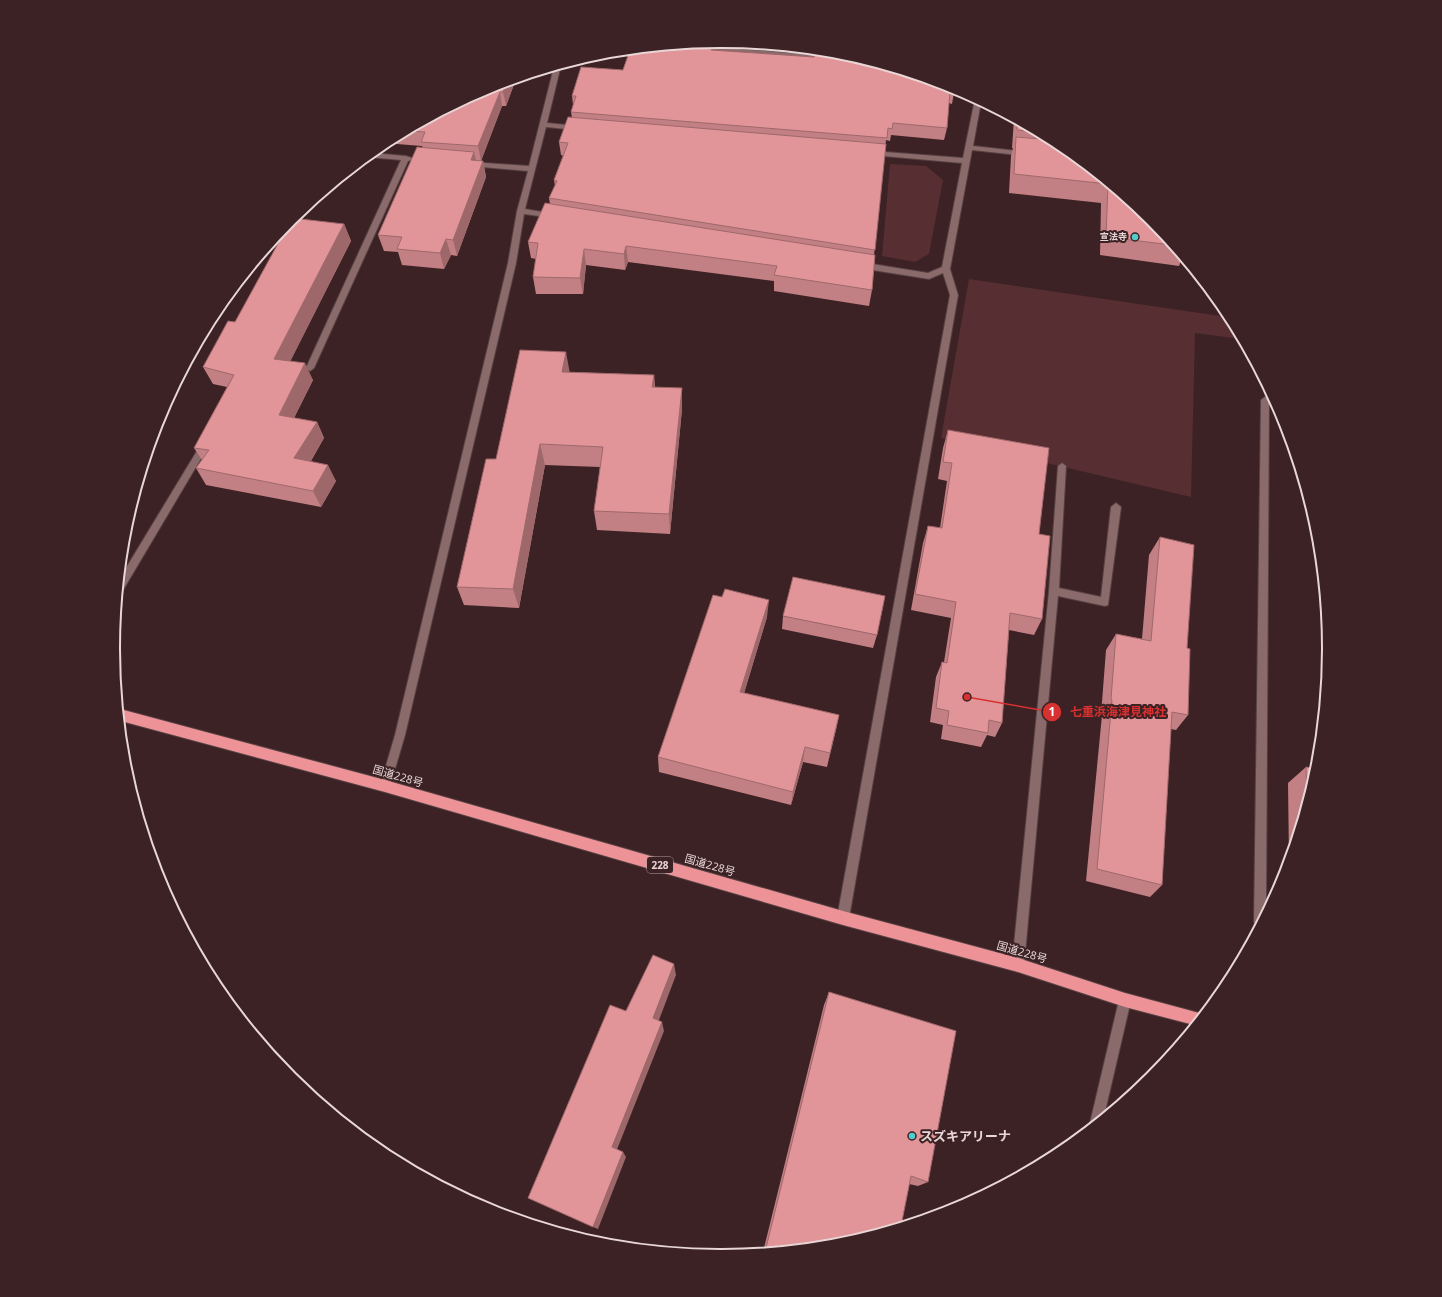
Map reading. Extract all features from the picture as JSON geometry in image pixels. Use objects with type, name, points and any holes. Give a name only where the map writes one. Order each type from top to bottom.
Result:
[{"type":"highway","name":"国道228号","points":[[125,716],[385,786],[843,918],[1018,965],[1125,1000],[1194,1018]]},
{"type":"street","points":[[702,48],[830,59]]},
{"type":"street","points":[[385,786],[400,735],[511,271],[521,211],[557,71]]},
{"type":"street","points":[[843,918],[954,295],[946,269],[977,106]]},
{"type":"street","points":[[544,125],[583,128]]},
{"type":"street","points":[[970,148],[1031,154]]},
{"type":"street","points":[[865,152],[967,161]]},
{"type":"street","points":[[378,156],[422,160]]},
{"type":"street","points":[[310,368],[406,158]]},
{"type":"street","points":[[461,163],[532,169]]},
{"type":"street","points":[[521,211],[560,217]]},
{"type":"street","points":[[851,263],[929,276],[946,269]]},
{"type":"street","points":[[1260,914],[1265,400],[1268,401]]},
{"type":"street","points":[[125,578],[212,434]]},
{"type":"street","points":[[1018,965],[1054,591],[1062,466]]},
{"type":"street","points":[[1054,591],[1105,602],[1116,507]]},
{"type":"street","points":[[1098,1116],[1125,1000]]},
{"type":"shaded area","points":[[890,164],[926,166],[943,180],[929,254],[915,262],[882,256]]},
{"type":"shaded area","points":[[969,279],[1221,316],[1235,338],[1195,333],[1191,497],[941,438]]},
{"type":"building","points":[[711,48],[711,50],[814,57],[814,56],[876,68],[950,94],[947,128],[893,123],[892,129],[888,128],[887,138],[571,112],[576,96],[572,96],[581,67],[623,70],[628,56],[682,49]]},
{"type":"building","points":[[504,89],[503,92],[500,92],[478,146],[421,142],[425,132],[415,131],[455,110]]},
{"type":"building","points":[[568,117],[886,144],[875,250],[549,198],[557,181],[554,180],[568,143],[559,142]]},
{"type":"building","points":[[1017,126],[1026,131],[1017,130]]},
{"type":"building","points":[[1016,137],[1039,139],[1055,149],[1100,183],[1014,174]]},
{"type":"building","points":[[417,147],[474,152],[471,160],[483,161],[453,240],[446,239],[440,253],[397,249],[402,237],[378,235]]},
{"type":"building","points":[[1108,189],[1146,224],[1164,244],[1106,237]]},
{"type":"building","points":[[545,203],[875,255],[872,290],[774,275],[777,266],[626,246],[624,254],[584,249],[580,278],[533,277],[538,243],[528,242]]},
{"type":"building","points":[[301,219],[344,224],[274,359],[305,363],[279,415],[317,422],[294,458],[328,465],[313,491],[196,468],[209,450],[194,448],[234,375],[203,367],[228,321],[235,322],[277,245]]},
{"type":"building","points":[[520,350],[566,352],[562,372],[654,375],[652,387],[682,388],[669,514],[594,511],[603,447],[540,444],[513,589],[457,587],[486,459],[496,459]]},
{"type":"building","points":[[948,430],[1049,448],[1039,534],[1050,536],[1042,619],[1010,613],[1002,723],[989,720],[988,733],[947,725],[949,711],[936,708],[942,662],[947,663],[956,602],[915,594],[928,526],[942,528],[952,463],[943,462]]},
{"type":"building","points":[[1160,537],[1194,545],[1187,648],[1190,649],[1188,715],[1172,712],[1162,885],[1097,869],[1112,700],[1116,634],[1151,641]]},
{"type":"building","points":[[793,577],[885,596],[877,635],[783,616]]},
{"type":"building","points":[[725,589],[769,600],[740,692],[839,715],[830,753],[805,747],[793,792],[658,757],[713,595],[722,597]]},
{"type":"building","points":[[1306,767],[1310,768],[1306,781]]},
{"type":"building","points":[[653,955],[674,964],[653,1018],[662,1022],[612,1147],[623,1152],[593,1227],[528,1198],[610,1005],[626,1011]]},
{"type":"building","points":[[829,992],[956,1031],[928,1182],[911,1176],[902,1221],[876,1229],[838,1237],[799,1244],[766,1247]]},
{"type":"place","name":"宣法寺","points":[[1135,237]]},
{"type":"place","name":"七重浜海津見神社","points":[[967,697]]},
{"type":"place","name":"スズキアリーナ","points":[[912,1136]]}]
